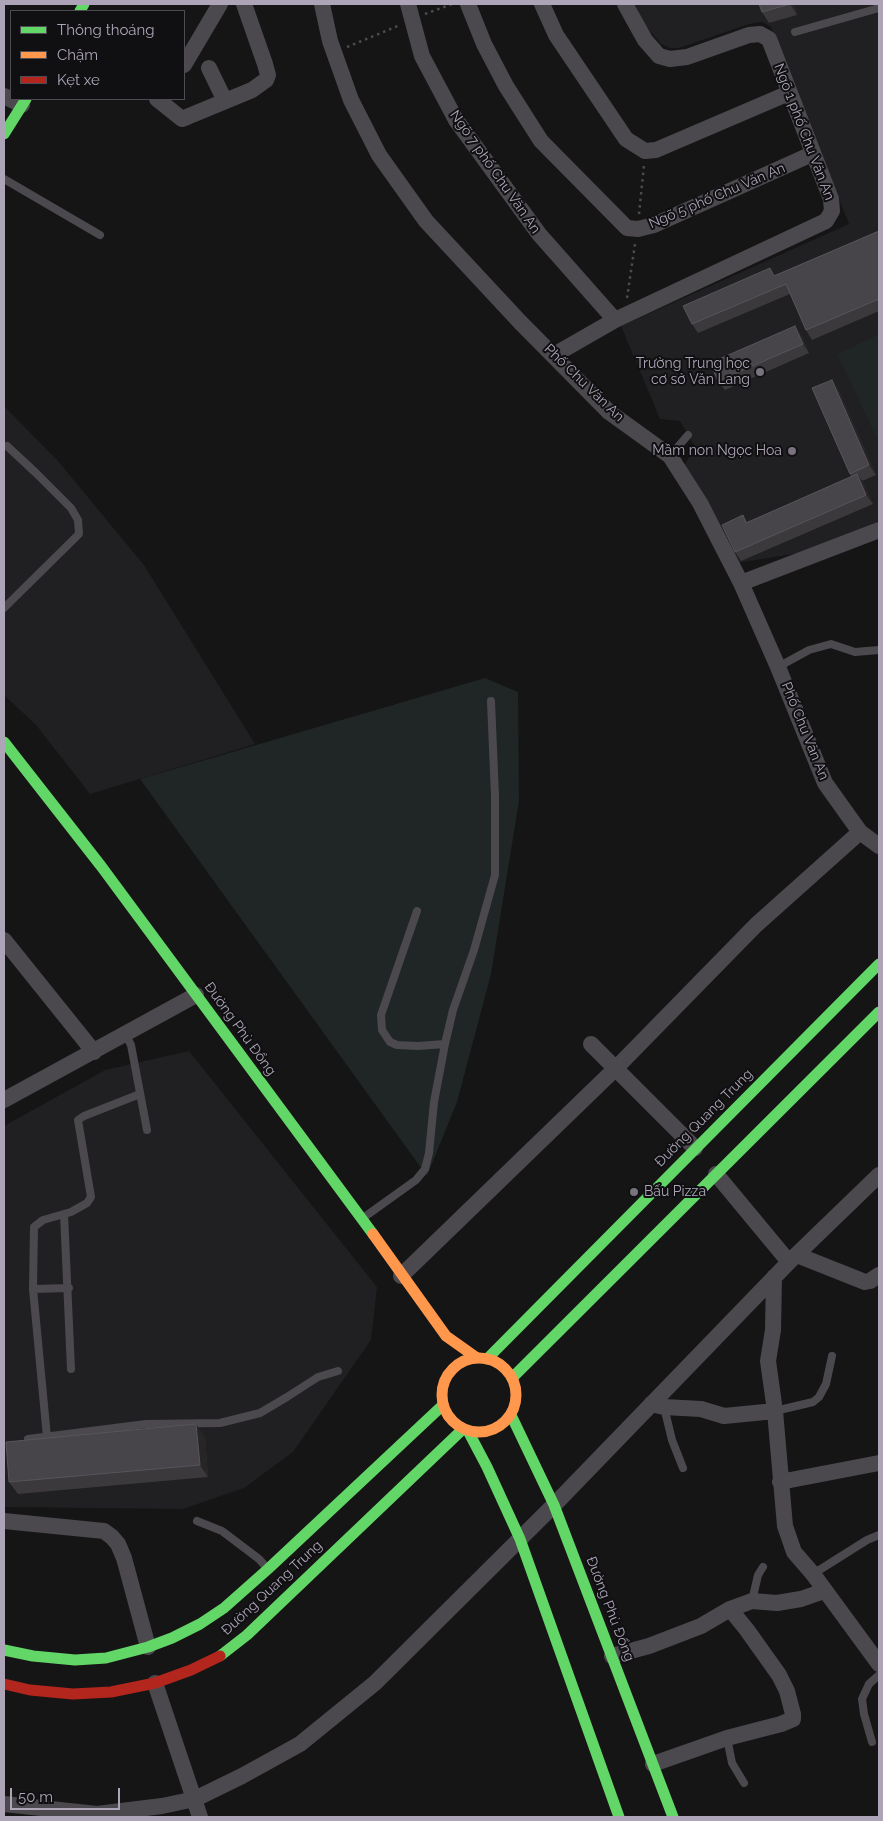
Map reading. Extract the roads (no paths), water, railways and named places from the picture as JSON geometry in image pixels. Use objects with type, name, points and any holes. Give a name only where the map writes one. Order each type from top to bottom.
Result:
[{"type":"main road","points":[[4,134],[24,102]]},
{"type":"main road","name":"Đường Phù Đổng","points":[[4,742],[62,814],[362,1219],[446,1337],[482,1358]]},
{"type":"main road","name":"Đường Quang Trung","points":[[482,1358],[879,964]]},
{"type":"main road","points":[[512,1378],[879,1012]]},
{"type":"main road","points":[[446,1337],[449,1372],[442,1388],[443,1405],[450,1419],[466,1430],[487,1467],[520,1539],[619,1817]]},
{"type":"main road","points":[[449,1372],[462,1362],[482,1358],[502,1366],[512,1378],[516,1387],[516,1396],[511,1415],[503,1424],[492,1430],[480,1432],[466,1430]]},
{"type":"main road","name":"Đường Quang Trung","points":[[4,1650],[33,1656],[75,1660],[106,1658],[148,1647],[200,1624],[224,1608],[268,1569],[443,1405]]},
{"type":"main road","name":"Đường Phù Đổng","points":[[511,1415],[554,1505],[673,1817]]},
{"type":"main road","name":"Đường Quang Trung","points":[[4,1684],[30,1690],[74,1694],[110,1692],[155,1682],[191,1670],[213,1659],[247,1635],[466,1430]]},
{"type":"street","points":[[185,63],[220,4]]},
{"type":"street","points":[[161,100],[182,119],[262,84],[266,80],[268,75],[244,4]]},
{"type":"street","name":"Phố Chu Văn An","points":[[322,4],[334,52],[351,100],[379,155],[426,221],[520,322],[554,354],[609,412],[670,456],[700,503],[741,583],[778,667],[825,783],[860,832],[879,846]]},
{"type":"street","name":"Ngõ 5 phố Chu Văn An","points":[[468,4],[484,44],[502,78],[541,141],[626,228],[638,229],[654,224],[812,154]]},
{"type":"street","points":[[542,4],[556,35],[626,139],[645,151],[656,150],[789,93]]},
{"type":"street","name":"Ngõ 1 phố Chu Văn An","points":[[554,354],[615,320],[826,221],[832,211],[831,199],[812,154],[769,38],[760,34],[749,35],[688,57],[670,59],[659,56],[645,40],[625,4]]},
{"type":"street","name":"Ngõ 7 phố Chu Văn An","points":[[410,12],[422,56],[456,120],[539,234],[615,320]]},
{"type":"street","points":[[209,68],[224,101]]},
{"type":"street","points":[[741,583],[879,530]]},
{"type":"street","points":[[401,1276],[616,1068],[756,925],[860,832]]},
{"type":"street","points":[[4,940],[94,1052]]},
{"type":"street","points":[[4,1100],[196,995]]},
{"type":"street","points":[[591,1044],[695,1148]]},
{"type":"street","points":[[716,1174],[793,1258],[865,1282],[879,1275]]},
{"type":"street","points":[[4,1804],[97,1814],[162,1806],[195,1799],[300,1744],[375,1683],[554,1505],[658,1406],[774,1277],[879,1175]]},
{"type":"street","points":[[774,1277],[773,1330],[768,1361],[775,1411],[784,1526],[794,1552],[813,1574],[879,1664]]},
{"type":"street","points":[[658,1406],[700,1409],[724,1416],[775,1411]]},
{"type":"street","points":[[780,1482],[879,1463]]},
{"type":"street","points":[[4,1520],[104,1531],[112,1537],[118,1544],[124,1558],[148,1647]]},
{"type":"street","points":[[612,1656],[649,1646],[701,1626],[730,1609],[752,1601],[785,1602],[824,1591]]},
{"type":"street","points":[[654,1764],[727,1738],[793,1719],[787,1691],[779,1675],[730,1609]]},
{"type":"street","points":[[155,1682],[200,1817]]},
{"type":"lane","points":[[795,32],[879,8]]},
{"type":"lane","points":[[4,178],[100,235]]},
{"type":"lane","points":[[670,456],[688,435]]},
{"type":"lane","points":[[4,608],[79,534],[78,520],[70,508],[7,446]]},
{"type":"lane","points":[[778,667],[809,650],[831,644],[855,652],[879,650]]},
{"type":"lane","points":[[362,1219],[416,1180],[425,1169],[429,1153],[434,1102],[453,1010],[474,950],[495,875],[495,796],[491,701]]},
{"type":"lane","points":[[417,910],[381,1015],[382,1030],[390,1042],[397,1045],[445,1044]]},
{"type":"lane","points":[[125,1034],[131,1045],[147,1130]]},
{"type":"lane","points":[[47,1437],[33,1289],[34,1227],[42,1220],[64,1214],[87,1203],[91,1197],[78,1120],[140,1094]]},
{"type":"lane","points":[[64,1214],[72,1369]]},
{"type":"lane","points":[[33,1289],[68,1288]]},
{"type":"lane","points":[[775,1411],[813,1402],[819,1397],[826,1384],[832,1356]]},
{"type":"lane","points":[[28,1439],[146,1424],[220,1422],[260,1412],[318,1377],[338,1371]]},
{"type":"lane","points":[[658,1406],[683,1468]]},
{"type":"lane","points":[[197,1521],[222,1531],[254,1555],[268,1569]]},
{"type":"lane","points":[[813,1574],[867,1540],[879,1535]]},
{"type":"lane","points":[[752,1601],[758,1575],[764,1567]]},
{"type":"lane","points":[[872,1742],[862,1699],[869,1684],[879,1675]]},
{"type":"lane","points":[[727,1738],[732,1763],[744,1783]]},
{"type":"place","name":"Trường Trung học cơ sở Văn Lang","points":[[760,372]]},
{"type":"place","name":"Mầm non Ngọc Hoa","points":[[792,451]]},
{"type":"place","name":"Bấu Pizza","points":[[634,1192]]}]
